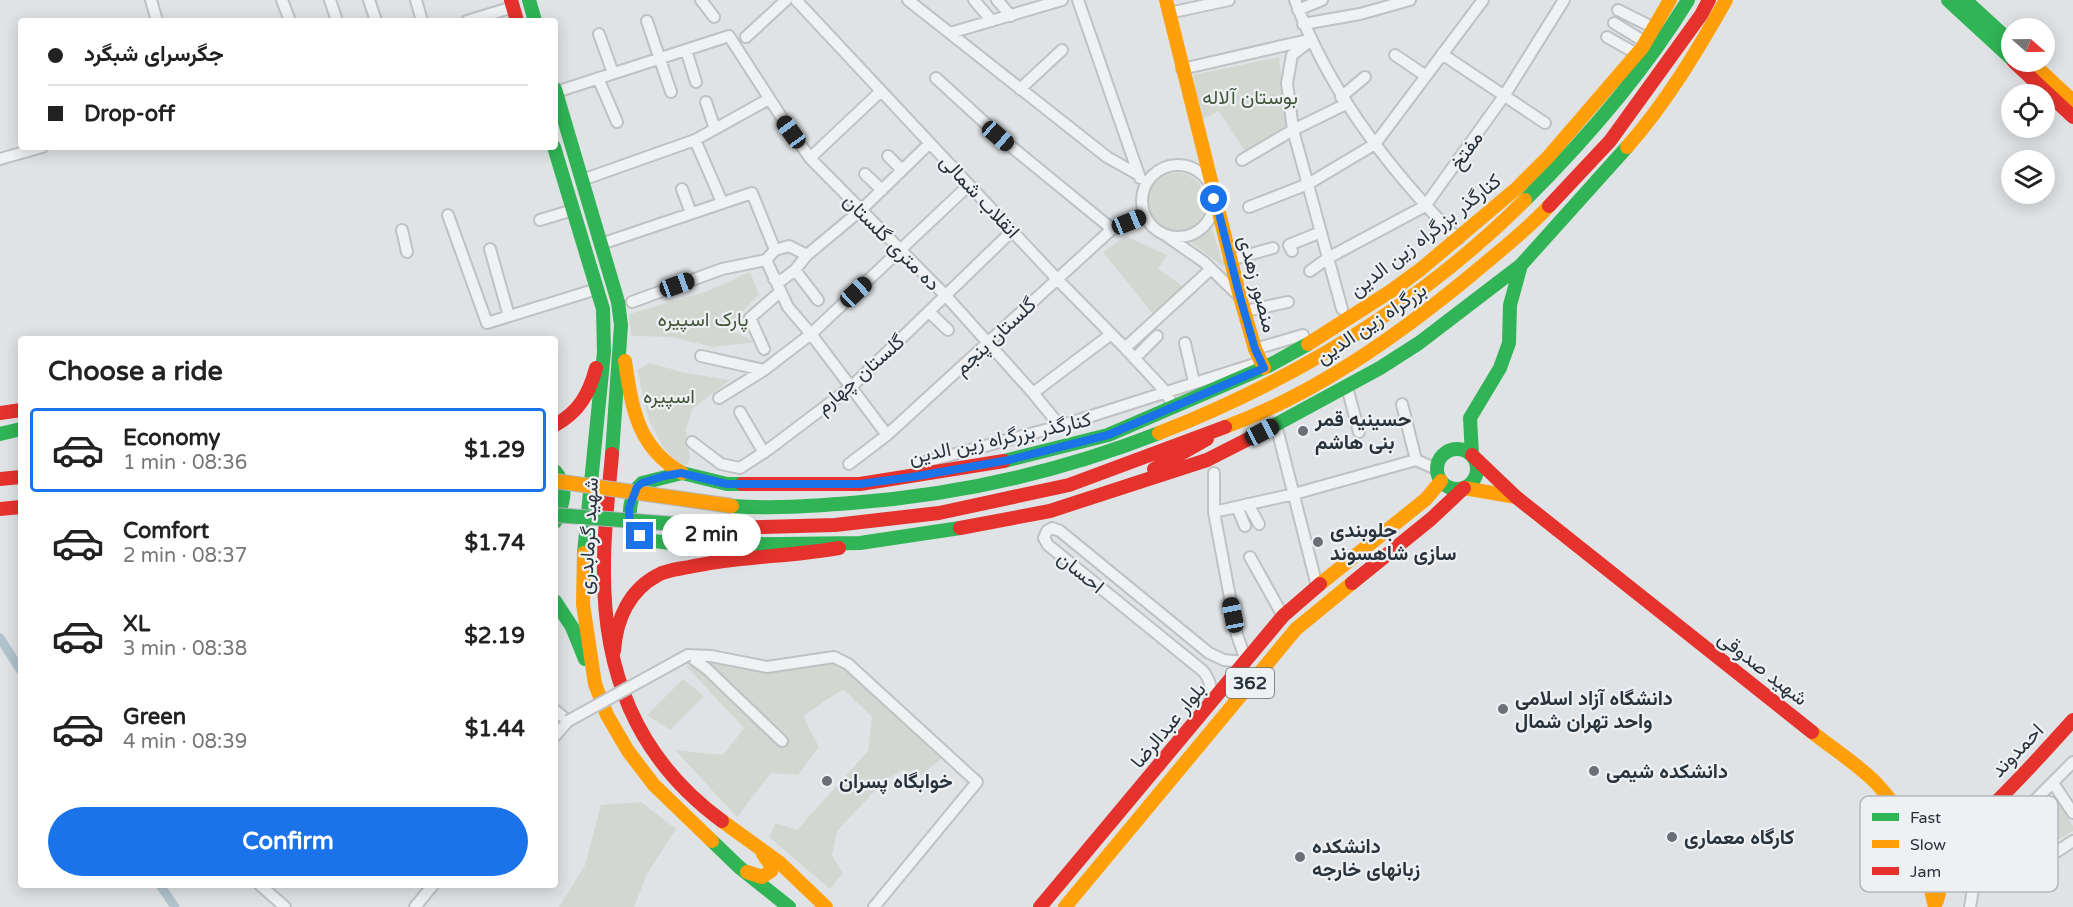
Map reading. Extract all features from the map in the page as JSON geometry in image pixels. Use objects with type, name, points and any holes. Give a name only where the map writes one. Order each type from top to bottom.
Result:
[{"type":"main road","name":"کنارگذر بزرگراه زین الدین","points":[[681,473],[727,484],[860,484],[1009,460],[1108,435],[1174,407],[1260,360],[1326,334],[1421,268],[1458,239],[1517,188],[1548,157],[1641,48],[1670,0]]},
{"type":"main road","name":"بزرگراه زین الدین","points":[[558,515],[728,528],[835,525],[939,513],[1069,485],[1250,418],[1347,367],[1420,317],[1527,229],[1610,141],[1701,15],[1709,0]]},
{"type":"main road","points":[[615,672],[614,642],[619,620],[632,596],[658,575],[700,563],[818,552],[1050,511],[1206,460],[1380,368],[1419,343],[1521,265],[1541,245],[1640,132],[1693,57],[1726,0]]},
{"type":"main road","points":[[1948,0],[2001,40]]},
{"type":"main road","points":[[1965,0],[2001,38]]},
{"type":"main road","points":[[517,18],[512,3],[532,1],[535,18]]},
{"type":"main road","name":"بزرگراه زین الدین","points":[[558,481],[759,508],[915,498],[986,486],[1078,461],[1204,417],[1308,365],[1396,308],[1454,266],[1503,222],[1624,93],[1686,4]]},
{"type":"main road","name":"منصور زهدی","points":[[1167,6],[1230,260],[1260,360]]},
{"type":"main road","points":[[2026,72],[2073,117]]},
{"type":"main road","points":[[2042,72],[2073,101]]},
{"type":"main road","name":"شهید گرمابدری","points":[[558,100],[618,302],[620,334],[610,478],[604,523],[602,586],[605,627],[615,672],[628,711],[650,748],[681,786],[751,843],[772,857],[826,907]]},
{"type":"main road","name":"شهید گرمابدری","points":[[555,150],[603,309],[604,352],[584,537],[584,604],[595,684],[612,724],[628,751],[654,785],[739,867],[789,907]]},
{"type":"main road","points":[[1421,268],[1516,199],[1569,154]]},
{"type":"main road","points":[[1464,488],[1474,480],[1477,467],[1472,456],[1470,418],[1500,368],[1509,343],[1510,305],[1521,265]]},
{"type":"main road","points":[[558,424],[579,407],[589,394],[599,358],[603,309]]},
{"type":"main road","points":[[620,334],[631,400],[641,432],[661,460],[681,473]]},
{"type":"main road","points":[[1088,499],[1156,468],[1223,428]]},
{"type":"main road","points":[[0,434],[18,430]]},
{"type":"main road","points":[[1472,456],[1462,449],[1449,450],[1440,457],[1439,475],[1451,488],[1516,497]]},
{"type":"main road","name":"شهید صدوقی","points":[[1472,456],[1516,497],[1876,783],[1887,796]]},
{"type":"main road","points":[[558,473],[564,494],[562,510],[558,517]]},
{"type":"main road","points":[[681,473],[664,476],[642,483],[637,487],[629,508],[629,516],[630,528],[640,536],[654,541],[687,545],[860,543]]},
{"type":"main road","name":"بلوار عبدالرضا","points":[[1040,907],[1283,616],[1317,586],[1421,504],[1439,475]]},
{"type":"main road","points":[[0,479],[18,477]]},
{"type":"main road","name":"بلوار عبدالرضا","points":[[1065,907],[1296,629],[1431,519],[1464,488]]},
{"type":"main road","points":[[1421,504],[1430,507],[1431,519]]},
{"type":"main road","points":[[0,509],[18,507]]},
{"type":"main road","points":[[558,606],[572,627],[595,684]]},
{"type":"main road","name":"احمدوند","points":[[2001,796],[2073,720]]},
{"type":"main road","name":"احمدوند","points":[[2014,796],[2073,735]]},
{"type":"main road","points":[[739,867],[762,878],[771,871],[772,866],[769,860],[751,843]]},
{"type":"main road","name":"شهید صدوقی","points":[[1933,892],[1936,907]]},
{"type":"main road","name":"احمدوند","points":[[1936,907],[1938,892]]},
{"type":"street","points":[[151,0],[157,18]]},
{"type":"street","points":[[282,0],[289,18]]},
{"type":"street","points":[[330,0],[336,18]]},
{"type":"street","points":[[369,0],[375,18]]},
{"type":"street","points":[[416,0],[421,18]]},
{"type":"street","points":[[701,0],[714,17]]},
{"type":"street","points":[[746,38],[786,0]]},
{"type":"street","name":"انقلاب شمالی","points":[[796,0],[1057,279],[1135,358],[1165,391],[1174,407]]},
{"type":"street","points":[[908,0],[1107,157],[1139,175]]},
{"type":"street","points":[[974,0],[992,21]]},
{"type":"street","points":[[997,0],[1011,16]]},
{"type":"street","points":[[950,33],[1062,0]]},
{"type":"street","points":[[1078,0],[1144,190],[1145,215],[1157,230],[1211,269],[1240,297]]},
{"type":"street","points":[[1167,6],[1229,0]]},
{"type":"street","points":[[1322,0],[1297,5],[1303,24],[1343,100],[1425,206],[1458,239]]},
{"type":"street","points":[[1303,24],[1360,14],[1410,0]]},
{"type":"street","points":[[1250,207],[1308,184],[1375,144],[1483,0]]},
{"type":"street","name":"مفتخ","points":[[1310,272],[1328,258],[1425,206],[1504,96],[1564,0]]},
{"type":"street","points":[[474,18],[512,3]]},
{"type":"street","points":[[1618,10],[1654,28]]},
{"type":"street","points":[[647,21],[671,92]]},
{"type":"street","points":[[1614,23],[1641,48]]},
{"type":"street","points":[[599,34],[613,74]]},
{"type":"street","name":"ده متری گلستان","points":[[686,50],[729,36],[810,158],[946,296],[1060,426]]},
{"type":"street","points":[[1607,37],[1641,48]]},
{"type":"street","points":[[1182,69],[1311,40]]},
{"type":"street","points":[[1311,40],[1292,54],[1287,83],[1293,130],[1342,309]]},
{"type":"street","points":[[558,89],[686,50],[696,82]]},
{"type":"street","points":[[1020,88],[1062,50]]},
{"type":"street","points":[[1443,54],[1545,123]]},
{"type":"street","points":[[1395,55],[1426,75]]},
{"type":"street","points":[[1242,160],[1343,100],[1365,77]]},
{"type":"street","points":[[598,78],[617,122]]},
{"type":"street","points":[[936,78],[1002,139],[1113,229]]},
{"type":"street","points":[[810,158],[881,91]]},
{"type":"street","points":[[582,180],[695,140],[769,99]]},
{"type":"street","points":[[706,102],[715,129]]},
{"type":"street","points":[[695,140],[722,202]]},
{"type":"street","points":[[774,279],[782,280],[795,270],[807,255],[861,210],[930,143]]},
{"type":"street","points":[[0,159],[32,150]]},
{"type":"street","points":[[888,156],[902,170]]},
{"type":"street","points":[[1144,190],[1155,174],[1163,168],[1182,165],[1192,167],[1200,173],[1213,190],[1214,199],[1207,224],[1200,230],[1183,237],[1165,235]]},
{"type":"street","points":[[866,174],[882,190]]},
{"type":"street","points":[[719,398],[764,370],[811,334],[969,185]]},
{"type":"street","points":[[682,189],[691,213]]},
{"type":"street","points":[[601,244],[752,193],[775,250]]},
{"type":"street","points":[[540,220],[573,210]]},
{"type":"street","points":[[448,215],[487,323],[597,289]]},
{"type":"street","name":"گلستان پنجم","points":[[849,464],[887,435],[1113,229],[1145,215]]},
{"type":"street","points":[[402,230],[408,252]]},
{"type":"street","name":"گلستان چهارم","points":[[692,442],[721,464],[740,468],[764,453],[851,387],[1012,231]]},
{"type":"street","points":[[1292,251],[1289,245],[1321,232]]},
{"type":"street","points":[[632,302],[722,269],[766,260],[775,250],[789,246],[807,255]]},
{"type":"street","points":[[1230,260],[1273,248]]},
{"type":"street","points":[[490,249],[509,316]]},
{"type":"street","points":[[766,260],[788,307],[887,435]]},
{"type":"street","points":[[1125,348],[1211,269]]},
{"type":"street","points":[[795,270],[818,300]]},
{"type":"street","points":[[764,349],[750,318],[780,292]]},
{"type":"street","points":[[1245,311],[1287,302]]},
{"type":"street","points":[[929,312],[948,330]]},
{"type":"street","points":[[1033,393],[1110,334]]},
{"type":"street","points":[[917,464],[1060,426],[1260,360],[1303,335]]},
{"type":"street","points":[[1135,358],[1157,336]]},
{"type":"street","points":[[1185,343],[1194,382]]},
{"type":"street","points":[[701,356],[764,370]]},
{"type":"street","points":[[1347,387],[1359,432]]},
{"type":"street","points":[[1402,404],[1416,460],[1439,475]]},
{"type":"street","points":[[740,412],[764,453]]},
{"type":"street","points":[[1276,425],[1317,586]]},
{"type":"street","points":[[1214,512],[1294,494],[1416,460]]},
{"type":"street","points":[[1214,473],[1214,512],[1244,663]]},
{"type":"street","points":[[1243,505],[1259,524]]},
{"type":"street","points":[[1243,505],[1245,526]]},
{"type":"street","name":"احسان","points":[[1210,706],[1212,690],[1210,680],[1191,661],[1048,545],[1044,538],[1047,531],[1052,528],[1060,531],[1203,648],[1224,660],[1244,663]]},
{"type":"street","points":[[1250,557],[1283,616]]},
{"type":"street","points":[[1191,661],[1198,664],[1203,661],[1203,648]]},
{"type":"street","points":[[688,655],[707,669],[782,741]]},
{"type":"street","points":[[558,733],[568,721],[688,655],[711,656],[767,667],[834,657],[848,664],[977,782],[874,907]]},
{"type":"street","points":[[558,713],[568,721]]},
{"type":"street","points":[[2041,796],[2073,762]]},
{"type":"street","points":[[2053,783],[2073,770]]},
{"type":"street","points":[[2053,783],[2073,813]]},
{"type":"street","points":[[2058,851],[2073,841]]},
{"type":"street","points":[[263,888],[285,907]]},
{"type":"street","points":[[415,907],[431,888]]},
{"type":"street","points":[[1970,907],[1973,892]]},
{"type":"green space","name":"بوستان آلاله","points":[[1279,57],[1287,130],[1247,154],[1219,111],[1201,120],[1193,75]]},
{"type":"green space","points":[[1171,173],[1183,173],[1198,181],[1206,196],[1206,208],[1198,223],[1183,231],[1171,231],[1156,223],[1148,208],[1148,196],[1156,181]]},
{"type":"green space","points":[[1210,224],[1225,268],[1188,240]]},
{"type":"green space","points":[[1126,236],[1167,255],[1158,269],[1183,286],[1153,314],[1103,252]]},
{"type":"green space","name":"پارک اسپیره","points":[[750,272],[759,294],[727,328],[755,342],[713,347],[672,337],[631,336],[629,314],[705,292]]},
{"type":"green space","name":"اسپیره","points":[[650,363],[686,373],[730,380],[692,409],[686,430],[690,458],[684,470],[663,447],[649,420],[637,370]]},
{"type":"green space","points":[[720,657],[767,667],[835,660],[941,759],[921,775],[903,770],[884,781],[837,831],[832,855],[843,873],[830,889],[769,837],[776,823],[797,830],[868,751],[872,717],[843,689],[803,716],[819,747],[798,775],[771,773],[737,817],[675,750],[723,755],[744,728],[686,666]]},
{"type":"green space","points":[[683,679],[704,696],[670,730],[647,715]]},
{"type":"green space","points":[[641,802],[676,829],[647,874],[634,907],[559,907],[585,865],[601,805]]},
{"type":"green space","points":[[2058,803],[2073,826],[2073,831],[2058,840]]},
{"type":"waterway","points":[[0,638],[18,666]]},
{"type":"waterway","points":[[162,888],[175,907]]},
{"type":"traffic: fast","points":[[529,0],[534,18]]},
{"type":"traffic: fast","points":[[1525,200],[1570,153],[1633,80],[1688,0]]},
{"type":"traffic: fast","points":[[1948,0],[2001,49]]},
{"type":"traffic: fast","points":[[1965,0],[2001,33]]},
{"type":"traffic: fast","points":[[558,99],[618,302],[621,325],[612,454]]},
{"type":"traffic: fast","points":[[1266,430],[1380,368],[1419,343],[1521,265],[1627,147]]},
{"type":"traffic: fast","points":[[555,150],[603,309],[604,352],[584,553]]},
{"type":"traffic: fast","points":[[1472,455],[1470,418],[1500,368],[1509,343],[1510,305],[1521,265]]},
{"type":"traffic: fast","points":[[1004,461],[1108,435],[1268,366],[1308,344]]},
{"type":"traffic: fast","points":[[0,434],[18,430]]},
{"type":"traffic: fast","points":[[732,506],[777,507],[851,503],[969,488],[1046,470],[1159,433]]},
{"type":"traffic: fast","points":[[1457,449],[1465,450],[1471,455],[1476,461],[1477,469],[1476,477],[1471,483],[1465,488],[1457,489],[1449,488],[1443,483],[1438,477],[1437,469],[1438,461],[1443,455],[1449,450],[1457,449]]},
{"type":"traffic: fast","points":[[742,484],[727,484],[682,473],[642,483],[632,498],[630,528],[640,536],[654,541],[687,545],[860,543],[960,528]]},
{"type":"traffic: fast","points":[[558,476],[563,490],[558,514]]},
{"type":"traffic: fast","points":[[558,515],[728,528]]},
{"type":"traffic: fast","points":[[558,606],[572,627],[585,659]]},
{"type":"traffic: fast","points":[[712,841],[739,867],[789,907]]},
{"type":"traffic: slow","points":[[1166,0],[1240,297],[1255,349],[1264,368]]},
{"type":"traffic: slow","points":[[1308,344],[1421,269],[1517,188],[1548,157],[1642,48],[1670,0]]},
{"type":"traffic: slow","points":[[1627,147],[1668,95],[1726,0]]},
{"type":"traffic: slow","points":[[2042,72],[2073,101]]},
{"type":"traffic: slow","points":[[1159,433],[1259,388],[1308,363],[1354,335],[1443,273],[1525,200]]},
{"type":"traffic: slow","points":[[1225,427],[1258,414],[1323,381],[1384,342],[1521,234],[1549,206]]},
{"type":"traffic: slow","points":[[625,361],[634,410],[646,439],[667,463],[682,473]]},
{"type":"traffic: slow","points":[[558,481],[732,506]]},
{"type":"traffic: slow","points":[[1320,584],[1426,499],[1441,481]]},
{"type":"traffic: slow","points":[[1464,488],[1516,497]]},
{"type":"traffic: slow","points":[[584,553],[583,604],[595,684],[607,715],[628,751],[654,785],[712,841]]},
{"type":"traffic: slow","points":[[1065,907],[1296,629],[1352,583]]},
{"type":"traffic: slow","points":[[1812,732],[1870,777],[1888,796]]},
{"type":"traffic: slow","points":[[722,821],[780,863],[826,907]]},
{"type":"traffic: slow","points":[[747,872],[762,877],[771,871],[770,864],[763,854]]},
{"type":"traffic: slow","points":[[1931,892],[1935,907]]},
{"type":"traffic: slow","points":[[1937,901],[1940,892]]},
{"type":"traffic: jam","points":[[511,0],[516,18]]},
{"type":"traffic: jam","points":[[1549,206],[1610,141],[1701,15],[1709,0]]},
{"type":"traffic: jam","points":[[2025,72],[2073,117]]},
{"type":"traffic: jam","points":[[558,423],[571,414],[582,401],[596,368]]},
{"type":"traffic: jam","points":[[0,413],[18,410]]},
{"type":"traffic: jam","points":[[728,528],[835,525],[939,513],[1069,485],[1225,427]]},
{"type":"traffic: jam","points":[[960,528],[1050,511],[1207,460],[1266,430]]},
{"type":"traffic: jam","points":[[1154,469],[1207,439]]},
{"type":"traffic: jam","points":[[612,454],[605,536],[605,602],[609,639],[618,675],[630,708],[646,739],[667,769],[692,796],[722,821]]},
{"type":"traffic: jam","points":[[1472,455],[1516,497],[1812,732]]},
{"type":"traffic: jam","points":[[742,484],[860,484],[1004,461]]},
{"type":"traffic: jam","points":[[0,479],[18,477]]},
{"type":"traffic: jam","points":[[1352,583],[1431,519],[1464,488]]},
{"type":"traffic: jam","points":[[0,509],[18,507]]},
{"type":"traffic: jam","points":[[614,651],[621,617],[632,597],[648,581],[662,573],[707,563],[839,548]]},
{"type":"traffic: jam","points":[[1040,907],[1283,616],[1320,584]]},
{"type":"traffic: jam","points":[[2002,796],[2073,720]]},
{"type":"place","name":"حسینیه قمر بنی هاشم","points":[[1303,431]]},
{"type":"place","name":"جلوبندی سازی شاهسوند","points":[[1318,542]]},
{"type":"place","name":"دانشگاه آزاد اسلامی واحد تهران شمال","points":[[1503,709]]},
{"type":"place","name":"دانشکده شیمی","points":[[1594,771]]},
{"type":"place","name":"خوابگاه پسران","points":[[827,781]]},
{"type":"place","name":"کارگاه معماری","points":[[1672,837]]},
{"type":"place","name":"دانشکده زبانهای خارجه","points":[[1300,857]]},
{"type":"route","points":[[640,536],[630,528],[629,516],[629,508],[637,487],[642,483],[664,476],[681,473],[727,484],[860,484],[1009,460],[1108,435],[1264,368],[1255,349],[1240,297],[1213,190],[1214,199]]}]
